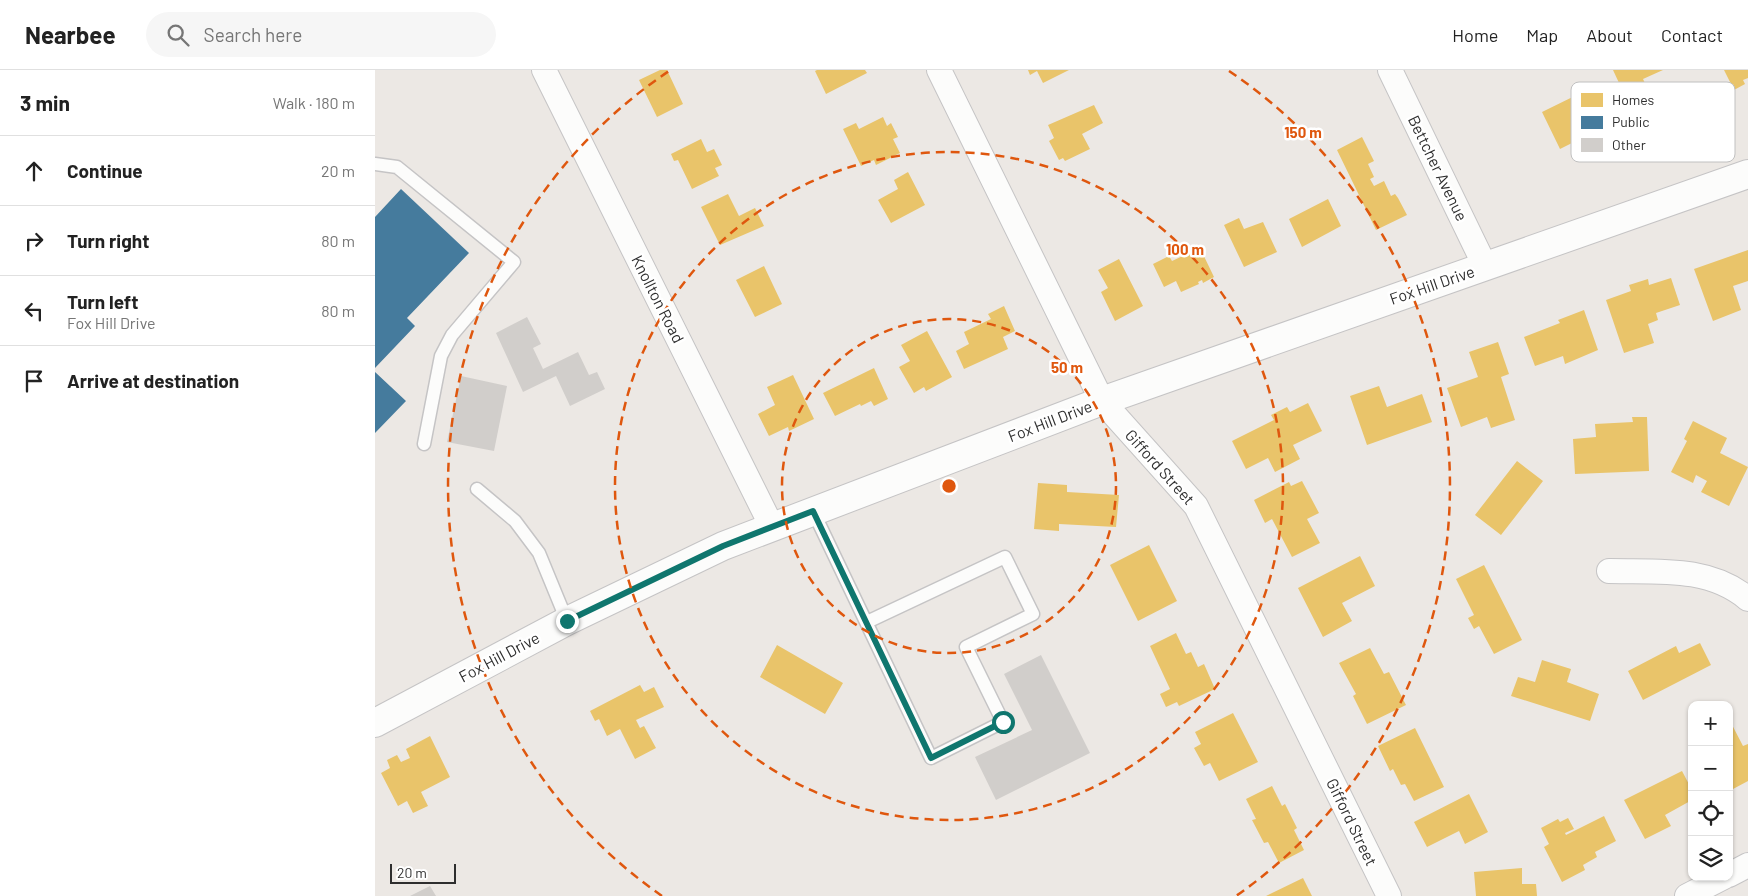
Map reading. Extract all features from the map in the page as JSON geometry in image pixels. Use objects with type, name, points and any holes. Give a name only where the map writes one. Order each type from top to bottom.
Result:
[{"type":"street","name":"Knollton Road","points":[[544,70],[773,527]]},
{"type":"street","name":"Gifford Street","points":[[939,70],[1102,402],[1196,506],[1389,896]]},
{"type":"street","name":"Bettcher Avenue","points":[[1390,70],[1485,266]]},
{"type":"street","name":"Fox Hill Drive","points":[[375,723],[567,621],[723,546],[1102,402],[1748,174]]},
{"type":"street","points":[[1609,571],[1702,575],[1722,582],[1748,599]]},
{"type":"street","points":[[1733,872],[1748,865]]},
{"type":"street","points":[[1687,896],[1716,881]]},
{"type":"lane","points":[[375,164],[397,167],[514,262],[452,335],[441,356],[424,444]]},
{"type":"lane","points":[[477,489],[515,521],[539,553],[567,621]]},
{"type":"lane","points":[[813,511],[931,758],[1003,722],[966,647],[1033,614],[1005,557],[867,622]]},
{"type":"building: Homes","points":[[660,70],[667,70],[683,104],[657,117],[639,80]]},
{"type":"building: Homes","points":[[865,70],[867,73],[826,94],[815,71]]},
{"type":"building: Homes","points":[[1028,70],[1069,70],[1043,83],[1037,71],[1030,75]]},
{"type":"building: Homes","points":[[1613,70],[1663,70],[1643,79],[1644,82],[1619,82]]},
{"type":"building: Homes","points":[[1724,70],[1748,70],[1748,78],[1743,80],[1745,84],[1735,89],[1735,82],[1730,82]]},
{"type":"building: Homes","points":[[1571,98],[1571,144],[1560,149],[1542,112]]},
{"type":"building: Homes","points":[[1094,105],[1103,123],[1082,134],[1090,149],[1065,161],[1063,158],[1059,160],[1049,141],[1054,138],[1048,125]]},
{"type":"building: Homes","points":[[883,117],[887,126],[891,123],[898,137],[893,139],[900,153],[876,165],[874,160],[861,166],[843,129],[856,123],[859,129]]},
{"type":"building: Homes","points":[[1362,137],[1374,161],[1368,164],[1374,177],[1370,179],[1374,186],[1384,181],[1391,196],[1395,194],[1407,215],[1376,230],[1337,150]]},
{"type":"building: Homes","points":[[701,139],[707,152],[714,149],[722,165],[715,168],[719,176],[692,189],[678,160],[674,161],[671,154]]},
{"type":"building: Homes","points":[[908,172],[925,205],[891,223],[878,200],[898,189],[894,180]]},
{"type":"building: Homes","points":[[728,194],[739,216],[755,208],[764,226],[720,245],[701,207]]},
{"type":"building: Homes","points":[[1328,199],[1341,226],[1302,247],[1289,219]]},
{"type":"building: Homes","points":[[1239,218],[1244,229],[1263,222],[1277,252],[1244,267],[1224,225]]},
{"type":"building: Homes","points":[[1200,248],[1214,277],[1203,283],[1202,280],[1198,282],[1199,284],[1181,292],[1176,281],[1164,287],[1153,264],[1169,256],[1172,261]]},
{"type":"building: Homes","points":[[1748,250],[1748,281],[1733,286],[1741,310],[1713,321],[1694,269]]},
{"type":"building: Homes","points":[[1119,259],[1143,306],[1115,321],[1101,292],[1108,288],[1098,270]]},
{"type":"building: Homes","points":[[764,266],[782,304],[755,317],[736,280]]},
{"type":"building: Homes","points":[[1671,278],[1680,305],[1656,313],[1658,320],[1648,324],[1654,343],[1624,353],[1606,300],[1631,291],[1629,285],[1648,279],[1649,285]]},
{"type":"building: Homes","points":[[1004,306],[1015,331],[1003,337],[1008,349],[964,369],[956,351],[969,344],[964,332],[991,319],[988,314]]},
{"type":"building: Homes","points":[[1584,310],[1598,350],[1565,364],[1563,356],[1535,366],[1524,337],[1560,323],[1558,320]]},
{"type":"building: Homes","points":[[927,331],[952,377],[926,391],[924,387],[914,393],[899,367],[910,361],[901,345]]},
{"type":"building: Homes","points":[[1498,342],[1509,374],[1501,377],[1515,420],[1491,428],[1487,417],[1461,427],[1447,388],[1478,377],[1469,352]]},
{"type":"building: Homes","points":[[874,368],[888,399],[874,406],[871,401],[861,406],[860,404],[835,416],[823,393]]},
{"type":"building: Homes","points":[[793,375],[814,419],[789,431],[788,427],[769,436],[758,414],[775,405],[767,387]]},
{"type":"building: Homes","points":[[1379,386],[1387,407],[1422,394],[1432,422],[1367,445],[1350,396]]},
{"type":"building: Homes","points":[[1308,403],[1322,431],[1293,445],[1300,459],[1275,472],[1268,458],[1246,469],[1232,441],[1274,420],[1271,415],[1287,407],[1290,412]]},
{"type":"building: Homes","points":[[1632,417],[1647,417],[1649,471],[1575,474],[1573,439],[1596,437],[1595,424],[1633,422]]},
{"type":"building: Homes","points":[[1693,421],[1727,438],[1720,453],[1748,467],[1729,506],[1701,492],[1707,481],[1696,475],[1693,483],[1671,472],[1687,441],[1684,439]]},
{"type":"building: Homes","points":[[1517,461],[1543,481],[1501,535],[1475,515]]},
{"type":"building: Homes","points":[[1302,481],[1319,513],[1307,519],[1320,543],[1292,557],[1272,519],[1265,523],[1254,500],[1289,482],[1291,486]]},
{"type":"building: Homes","points":[[1038,483],[1067,485],[1067,492],[1119,495],[1116,527],[1059,524],[1059,531],[1034,529]]},
{"type":"building: Homes","points":[[1149,545],[1177,601],[1138,621],[1110,565]]},
{"type":"building: Homes","points":[[1360,556],[1375,586],[1342,603],[1352,621],[1323,637],[1298,588]]},
{"type":"building: Homes","points":[[1484,565],[1522,640],[1494,654],[1479,626],[1474,629],[1468,618],[1474,615],[1456,579]]},
{"type":"building: Homes","points":[[1176,633],[1186,654],[1191,652],[1198,667],[1204,664],[1215,689],[1179,706],[1177,702],[1166,707],[1160,694],[1170,689],[1150,646]]},
{"type":"building: Homes","points":[[1700,643],[1711,665],[1643,700],[1628,671],[1676,646],[1679,653]]},
{"type":"building: Homes","points":[[777,645],[843,683],[825,714],[760,677]]},
{"type":"building: Homes","points":[[1370,648],[1384,674],[1389,672],[1406,705],[1367,724],[1353,696],[1356,694],[1339,663]]},
{"type":"building: Homes","points":[[1542,660],[1571,669],[1567,682],[1599,694],[1590,721],[1511,696],[1518,677],[1535,682]]},
{"type":"building: Homes","points":[[640,685],[644,692],[654,687],[664,707],[636,720],[640,728],[644,726],[656,748],[635,759],[620,729],[607,736],[599,719],[595,721],[590,711]]},
{"type":"building: Homes","points":[[1233,713],[1258,762],[1219,781],[1210,763],[1204,766],[1194,748],[1201,744],[1195,732]]},
{"type":"building: Homes","points":[[1733,727],[1743,746],[1748,744],[1748,781],[1733,789]]},
{"type":"building: Homes","points":[[1415,728],[1444,787],[1414,801],[1405,784],[1401,785],[1393,769],[1390,771],[1378,746]]},
{"type":"building: Homes","points":[[430,736],[450,777],[421,792],[428,806],[413,813],[407,801],[398,806],[381,773],[390,768],[387,760],[397,755],[401,762],[410,758],[406,749]]},
{"type":"building: Homes","points":[[1682,771],[1688,782],[1688,802],[1665,815],[1671,826],[1645,839],[1624,800]]},
{"type":"building: Homes","points":[[1272,786],[1282,806],[1285,804],[1297,828],[1294,830],[1304,850],[1279,863],[1268,842],[1264,843],[1252,820],[1256,819],[1246,799]]},
{"type":"building: Homes","points":[[1469,794],[1488,832],[1465,844],[1459,831],[1427,847],[1414,822]]},
{"type":"building: Homes","points":[[1604,816],[1616,841],[1595,852],[1597,857],[1583,865],[1585,870],[1562,882],[1544,847],[1549,844],[1541,828],[1558,819],[1560,822],[1568,818],[1574,829],[1565,833],[1566,835]]},
{"type":"building: Homes","points":[[1522,868],[1522,884],[1536,884],[1537,896],[1476,896],[1474,872]]},
{"type":"building: Homes","points":[[1303,878],[1312,896],[1266,896]]},
{"type":"building: Public","points":[[401,189],[469,253],[407,318],[415,326],[375,368],[375,217]]},
{"type":"building: Public","points":[[375,372],[406,401],[375,433]]},
{"type":"building: Other","points":[[527,317],[541,344],[533,348],[543,369],[578,352],[589,375],[597,372],[605,389],[570,406],[556,376],[523,392],[496,333]]},
{"type":"building: Other","points":[[461,376],[507,386],[494,451],[447,442]]},
{"type":"building: Other","points":[[1041,655],[1090,753],[996,800],[975,757],[1032,730],[1004,674]]},
{"type":"building: Other","points":[[430,886],[436,896],[410,896]]},
{"type":"route","points":[[567,621],[723,546],[813,511],[877,641],[931,758],[1003,722]]}]
